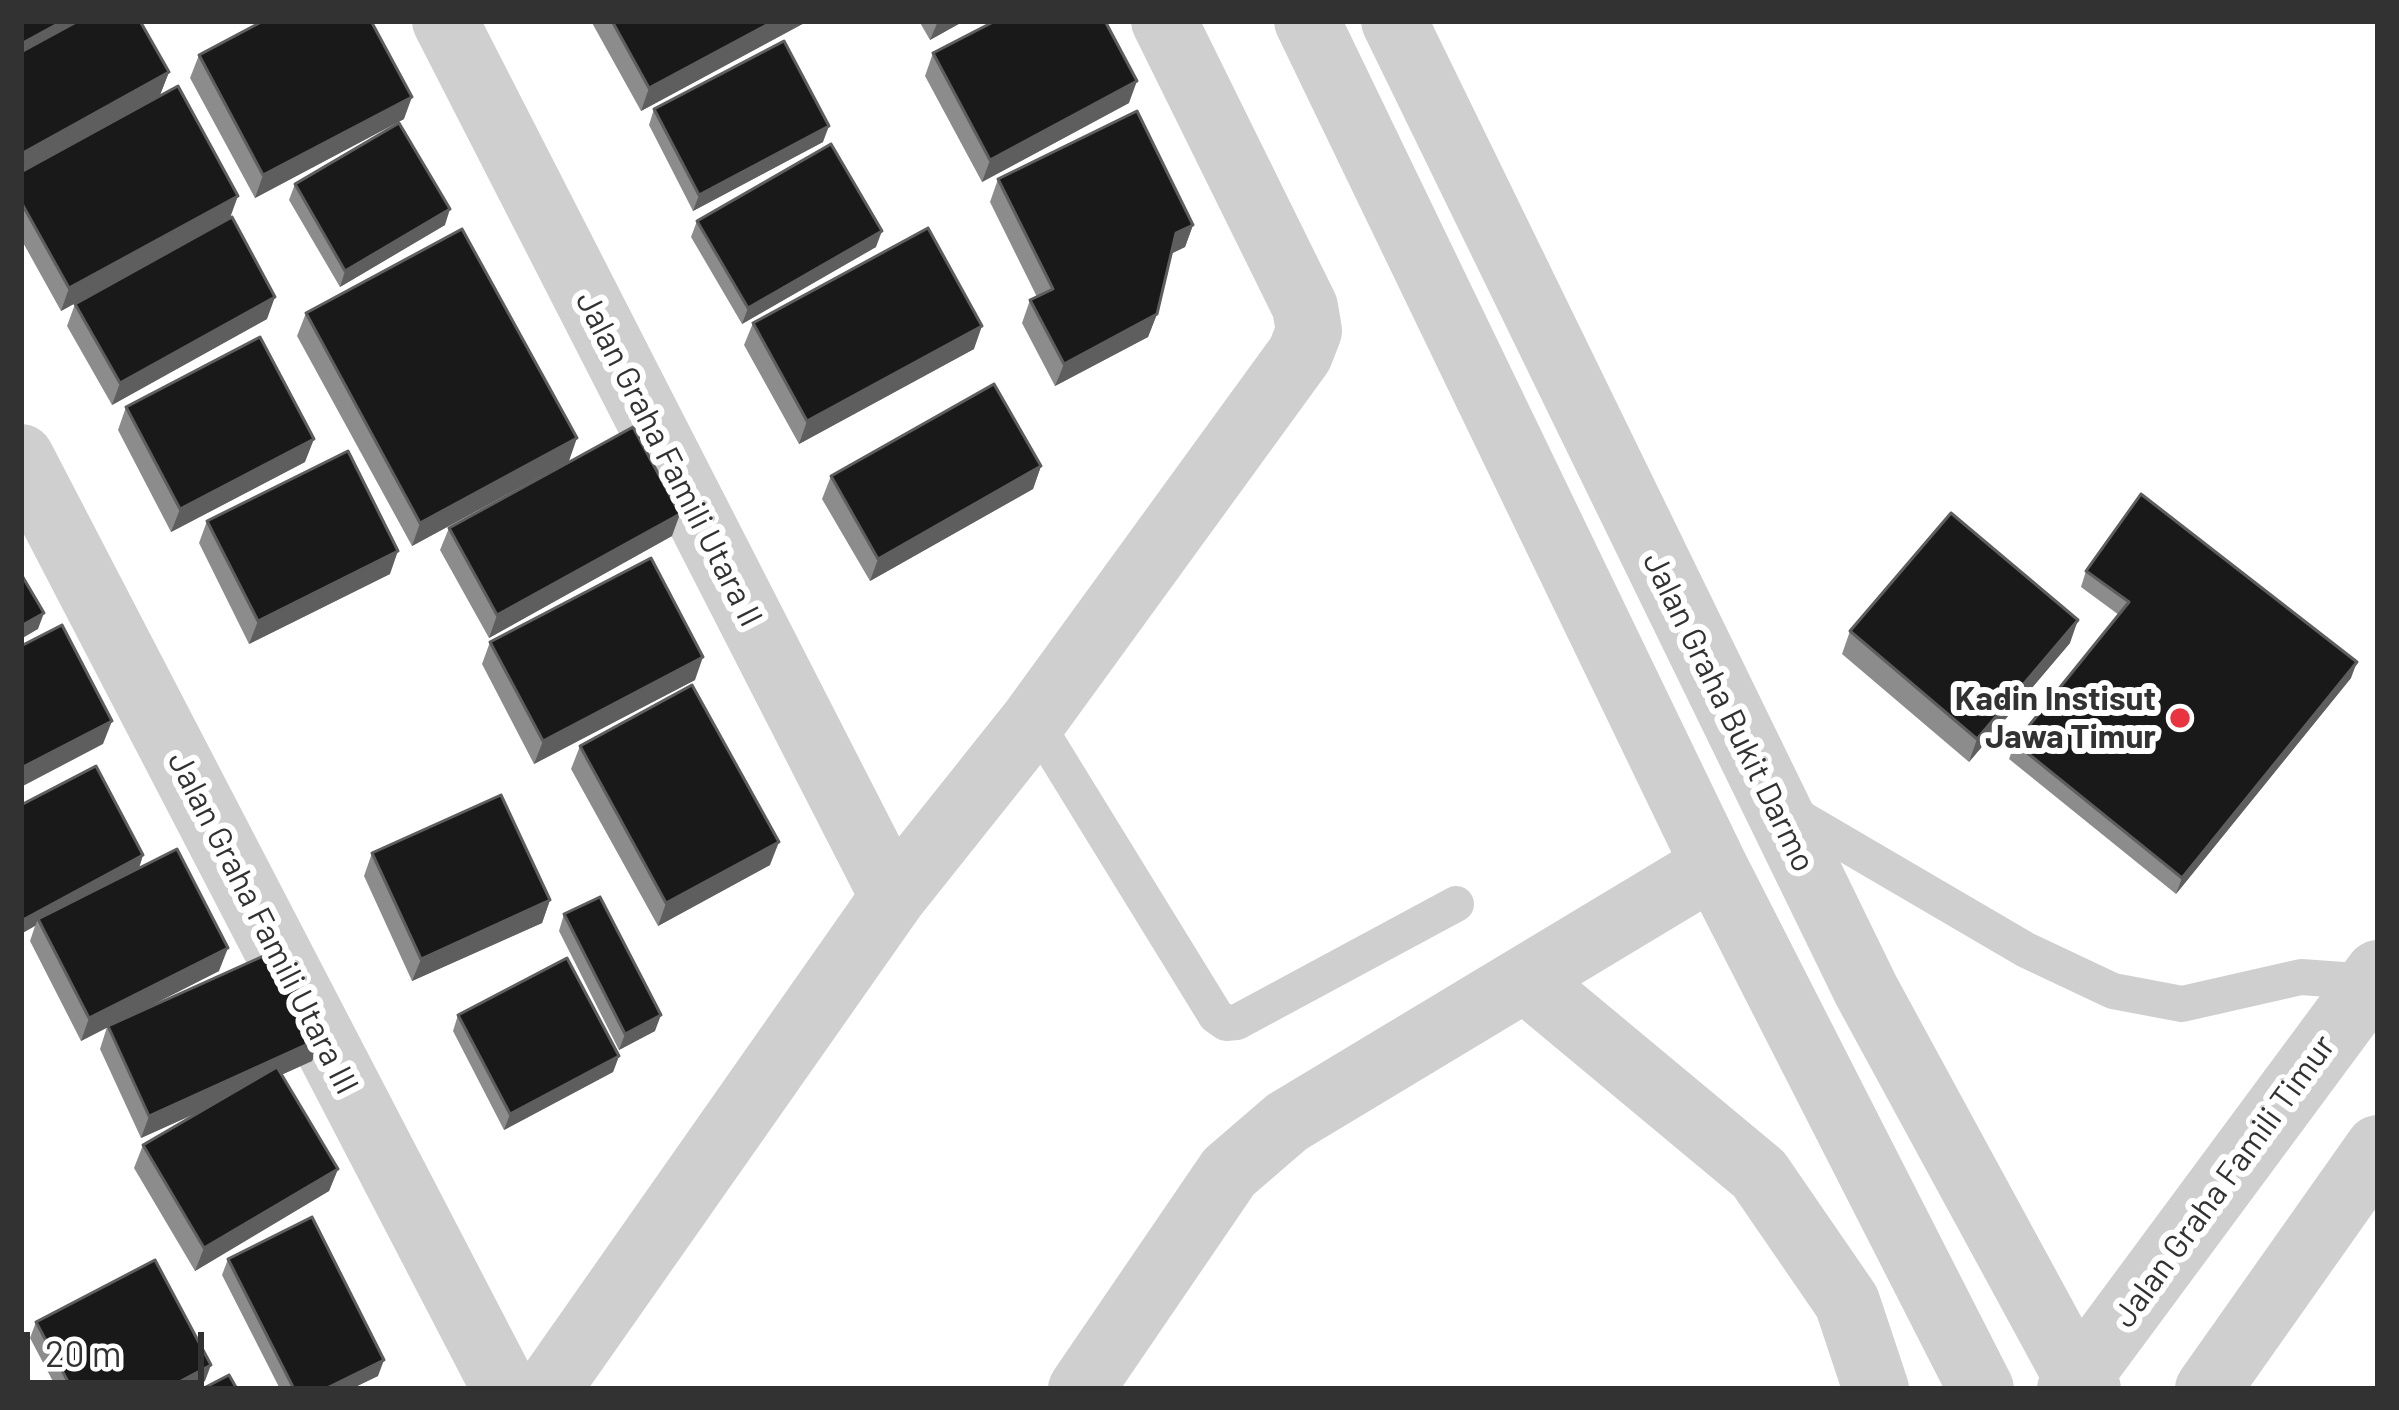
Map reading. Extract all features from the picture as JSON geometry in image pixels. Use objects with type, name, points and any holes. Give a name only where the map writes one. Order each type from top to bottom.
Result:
[{"type":"street","name":"Jalan Graha Famili Utara II","points":[[445,21],[893,898]]},
{"type":"street","points":[[548,1389],[893,898],[1034,720],[1300,354],[1309,331],[1305,307],[1164,21]]},
{"type":"street","points":[[1306,21],[1714,865],[1981,1389]]},
{"type":"street","name":"Jalan Graha Bukit Darmo","points":[[1394,21],[1770,800],[2078,1386]]},
{"type":"street","name":"Jalan Graha Famili Utara III","points":[[21,457],[505,1389]]},
{"type":"street","points":[[1081,1389],[1229,1172],[1287,1122],[1714,865]]},
{"type":"street","name":"Jalan Graha Famili Timur","points":[[2078,1386],[2374,978]]},
{"type":"street","points":[[1526,980],[1759,1174],[1847,1302],[1876,1389]]},
{"type":"street","points":[[1867,1166],[1939,1126]]},
{"type":"street","points":[[2208,1389],[2378,1148]]},
{"type":"lane","points":[[1034,720],[1216,1016],[1226,1023],[1456,904]]},
{"type":"lane","points":[[1770,800],[2026,950],[2113,991],[2182,1004],[2301,976],[2374,978]]},
{"type":"building","points":[[21,21],[63,21],[21,44]]},
{"type":"building","points":[[78,21],[140,21],[169,72],[21,154],[21,52]]},
{"type":"building","points":[[263,21],[371,21],[412,97],[263,175],[199,55]]},
{"type":"building","points":[[612,21],[774,21],[649,88]]},
{"type":"building","points":[[995,21],[1105,21],[1137,81],[990,160],[933,53]]},
{"type":"building","points":[[784,41],[829,126],[699,195],[654,109]]},
{"type":"building","points":[[178,86],[238,196],[69,288],[21,202],[21,172]]},
{"type":"building","points":[[1137,111],[1193,225],[1176,233],[1157,314],[1064,364],[1030,300],[1053,289],[998,179]]},
{"type":"building","points":[[399,123],[450,209],[345,271],[295,184]]},
{"type":"building","points":[[831,144],[882,231],[748,308],[697,221]]},
{"type":"building","points":[[232,217],[275,297],[120,383],[75,304]]},
{"type":"building","points":[[928,228],[982,326],[807,421],[753,323]]},
{"type":"building","points":[[462,229],[577,438],[420,523],[306,313]]},
{"type":"building","points":[[260,337],[314,439],[180,509],[126,407]]},
{"type":"building","points":[[994,384],[1041,466],[878,559],[831,476]]},
{"type":"building","points":[[633,427],[680,514],[497,615],[449,528]]},
{"type":"building","points":[[348,451],[398,551],[258,621],[207,521]]},
{"type":"building","name":"Kadin Instisut Jawa Timur","points":[[2141,494],[2357,662],[2182,878],[2015,743],[2129,602],[2086,571]]},
{"type":"building","points":[[1951,513],[2078,620],[1977,739],[1850,631]]},
{"type":"building","points":[[651,558],[703,657],[543,741],[490,642]]},
{"type":"building","points":[[21,574],[44,613],[21,626]]},
{"type":"building","points":[[62,625],[112,721],[21,768],[21,646]]},
{"type":"building","points":[[692,685],[779,842],[666,903],[580,746]]},
{"type":"building","points":[[96,766],[143,855],[21,921],[21,805]]},
{"type":"building","points":[[501,795],[550,900],[421,959],[372,853]]},
{"type":"building","points":[[177,849],[228,948],[89,1018],[38,919]]},
{"type":"building","points":[[600,897],[661,1015],[625,1034],[564,914]]},
{"type":"building","points":[[279,949],[321,1038],[149,1116],[108,1026]]},
{"type":"building","points":[[567,958],[619,1056],[510,1114],[458,1015]]},
{"type":"building","points":[[277,1067],[338,1169],[204,1248],[143,1145]]},
{"type":"building","points":[[312,1217],[384,1360],[325,1389],[294,1389],[228,1259]]},
{"type":"building","points":[[155,1260],[211,1365],[166,1389],[72,1389],[36,1322]]},
{"type":"building","points":[[229,1375],[237,1389],[202,1389]]},
{"type":"place","name":"Kadin Instisut Jawa Timur","points":[[2180,718]]}]
